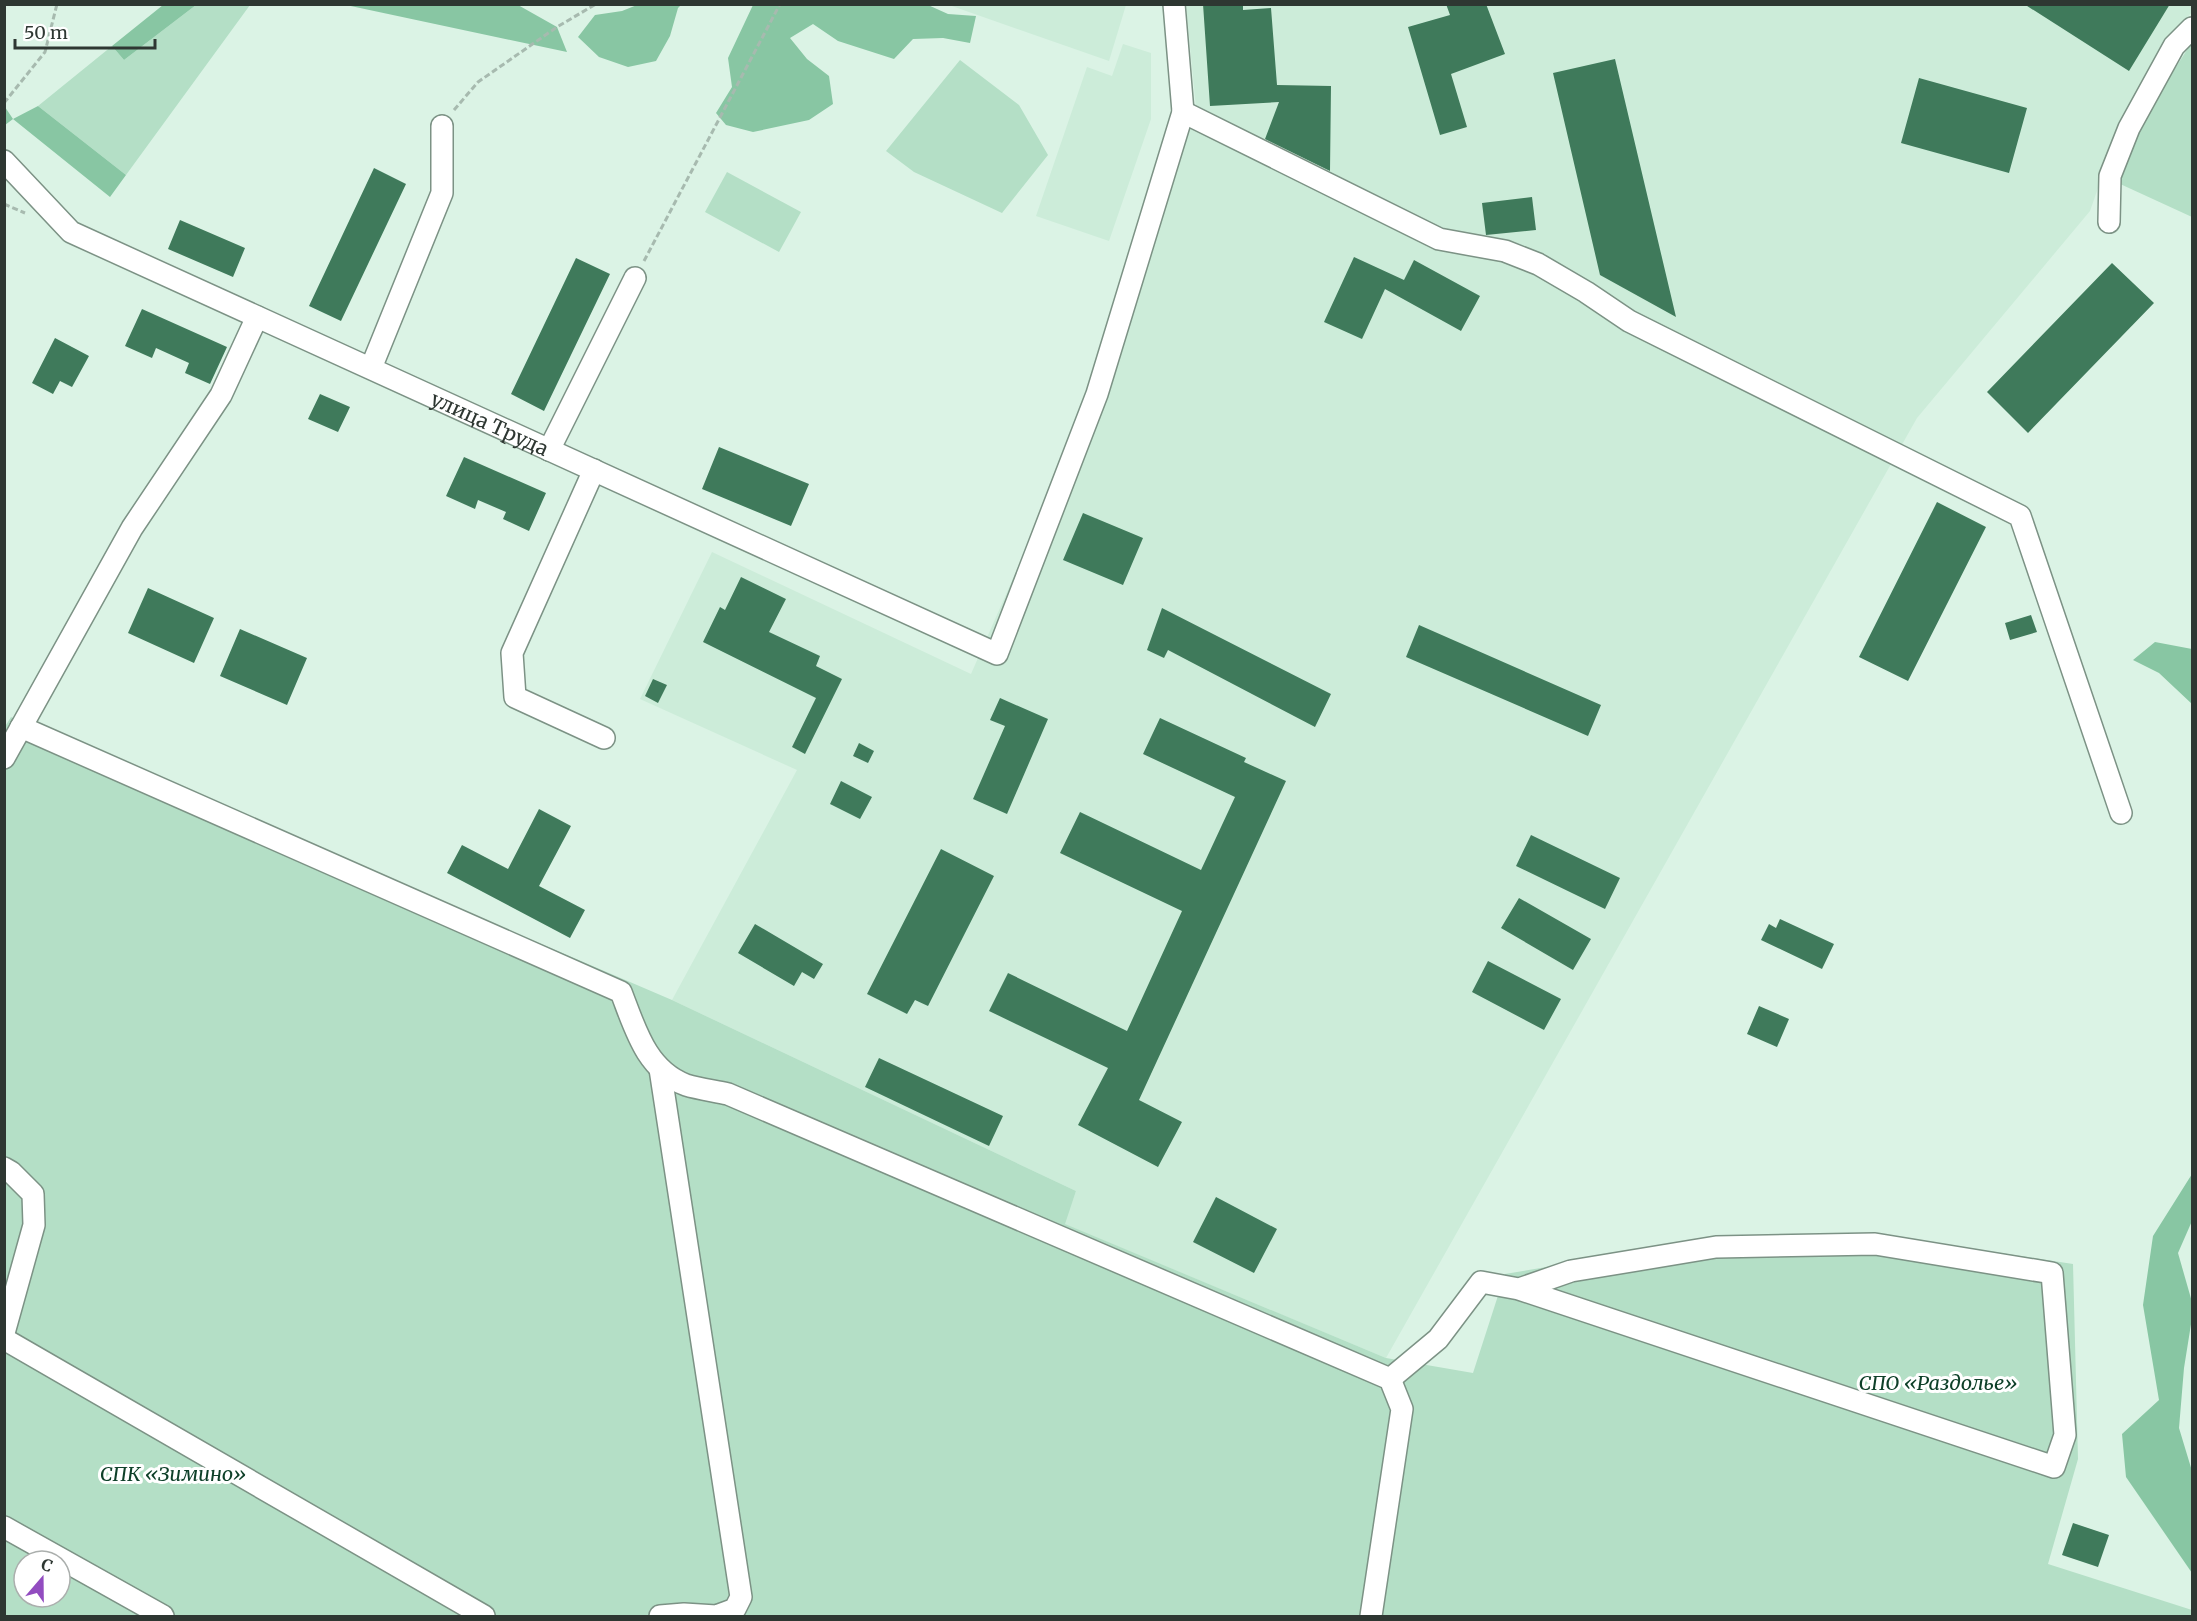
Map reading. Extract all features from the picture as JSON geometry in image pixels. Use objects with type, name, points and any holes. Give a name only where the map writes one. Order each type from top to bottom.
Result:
[{"type":"street","points":[[1174,4],[1184,112],[1439,239],[1505,251],[1538,264],[1629,321],[2020,516],[2121,813]]},
{"type":"street","points":[[2109,222],[2110,176],[2129,128],[2174,46],[2193,28]]},
{"type":"street","name":"улица Труда","points":[[4,161],[71,232],[997,654],[1097,394],[1184,112]]},
{"type":"street","points":[[371,368],[442,193],[442,126]]},
{"type":"street","points":[[549,450],[635,278]]},
{"type":"street","points":[[4,758],[14,731],[132,528],[221,395],[257,317]]},
{"type":"street","points":[[594,470],[512,652],[515,697],[604,738]]},
{"type":"street","points":[[14,731],[621,992],[643,1048],[660,1070],[685,1085],[728,1094],[1390,1379],[1402,1409],[1371,1617]]},
{"type":"street","points":[[660,1070],[741,1597],[735,1609],[716,1616],[684,1614],[660,1617]]},
{"type":"street","points":[[4,1168],[33,1194],[34,1225],[4,1333]]},
{"type":"street","points":[[1390,1379],[1438,1339],[1481,1282],[1519,1289],[2054,1467],[2065,1436],[2052,1274],[1875,1244],[1716,1247],[1571,1271],[1519,1289]]},
{"type":"street","points":[[4,1339],[484,1617]]},
{"type":"street","points":[[4,1527],[163,1617]]},
{"type":"path","points":[[4,103],[45,52],[57,4]]},
{"type":"path","points":[[442,126],[478,82],[557,27],[596,4]]},
{"type":"path","points":[[635,278],[780,4]]},
{"type":"shaded area","points":[[949,5],[1126,5],[1109,61]]},
{"type":"shaded area","points":[[1186,5],[2192,5],[2192,12],[2170,36],[2119,128],[2090,211],[1917,418],[1386,1358],[1064,1224],[1076,1191],[672,1000],[797,770],[640,699],[712,552],[971,674],[1062,467],[1143,272],[1196,108]]},
{"type":"shaded area","points":[[1123,44],[1151,53],[1151,119],[1109,241],[1036,216],[1087,67],[1112,76]]},
{"type":"green space","points":[[163,5],[196,5],[124,60],[112,46]]},
{"type":"green space","points":[[196,5],[250,5],[126,175],[38,106],[112,46],[124,60]]},
{"type":"green space","points":[[346,5],[518,5],[557,27],[567,52]]},
{"type":"green space","points":[[637,5],[681,5],[678,8],[670,36],[656,61],[628,67],[599,57],[578,37],[595,15],[622,11]]},
{"type":"green space","points":[[753,5],[928,5],[948,14],[976,16],[970,43],[943,38],[913,39],[894,59],[838,41],[813,24],[790,38],[807,59],[829,76],[833,104],[809,120],[753,132],[726,125],[716,113],[732,87],[728,58]]},
{"type":"green space","points":[[2192,42],[2192,217],[2118,183],[2135,131]]},
{"type":"green space","points":[[960,60],[1019,105],[1048,155],[1002,213],[914,172],[886,151]]},
{"type":"green space","points":[[38,106],[126,175],[110,197],[13,119]]},
{"type":"green space","points":[[5,107],[13,119],[5,125]]},
{"type":"green space","points":[[727,172],[801,212],[779,252],[705,212]]},
{"type":"green space","points":[[2155,642],[2192,649],[2192,704],[2159,673],[2133,660]]},
{"type":"green space","points":[[11,717],[672,1000],[1076,1191],[1065,1224],[1386,1358],[1473,1373],[1505,1274],[1716,1239],[1875,1234],[2073,1264],[2078,1459],[2048,1564],[2192,1610],[2192,1616],[5,1616],[4,728]]},
{"type":"green space","points":[[2192,1174],[2192,1221],[2178,1253],[2192,1302],[2179,1428],[2192,1471],[2192,1573],[2126,1477],[2122,1434],[2159,1400],[2143,1305],[2153,1236]]},
{"type":"building","points":[[1203,4],[1243,4],[1243,10],[1271,8],[1277,85],[1331,86],[1330,171],[1265,139],[1279,102],[1210,106]]},
{"type":"building","points":[[1446,4],[1486,4],[1505,54],[1451,74],[1467,127],[1440,135],[1408,27],[1450,15]]},
{"type":"building","points":[[2024,4],[2170,4],[2129,71]]},
{"type":"building","points":[[1615,59],[1676,317],[1600,275],[1553,73]]},
{"type":"building","points":[[1919,78],[2027,108],[2009,173],[1901,143]]},
{"type":"building","points":[[374,168],[406,184],[341,321],[309,306]]},
{"type":"building","points":[[1532,197],[1536,230],[1486,235],[1482,203]]},
{"type":"building","points":[[180,220],[245,248],[233,277],[168,249]]},
{"type":"building","points":[[1354,257],[1404,280],[1414,260],[1480,296],[1461,331],[1385,289],[1362,339],[1324,322]]},
{"type":"building","points":[[576,258],[610,274],[544,411],[511,394]]},
{"type":"building","points":[[2112,263],[2154,303],[2028,433],[1987,392]]},
{"type":"building","points":[[142,309],[227,347],[210,384],[185,373],[189,363],[156,348],[152,358],[125,346]]},
{"type":"building","points":[[55,338],[89,356],[72,387],[60,381],[53,394],[32,383]]},
{"type":"building","points":[[320,394],[350,407],[338,432],[308,419]]},
{"type":"building","points":[[719,447],[809,484],[791,526],[702,489]]},
{"type":"building","points":[[464,457],[546,493],[529,531],[503,519],[506,512],[478,500],[475,509],[446,496]]},
{"type":"building","points":[[1937,502],[1986,527],[1908,681],[1859,657]]},
{"type":"building","points":[[1083,513],[1143,538],[1123,585],[1063,560]]},
{"type":"building","points":[[741,577],[786,599],[769,632],[820,656],[816,666],[842,679],[805,754],[792,747],[816,698],[703,642],[720,607],[725,610]]},
{"type":"building","points":[[148,588],[214,618],[194,663],[128,633]]},
{"type":"building","points":[[1162,608],[1331,694],[1315,727],[1168,650],[1164,658],[1147,650]]},
{"type":"building","points":[[2031,615],[2037,632],[2010,640],[2005,623]]},
{"type":"building","points":[[1419,625],[1601,705],[1588,736],[1406,657]]},
{"type":"building","points":[[240,629],[307,658],[287,705],[220,676]]},
{"type":"building","points":[[653,679],[667,685],[658,703],[645,696]]},
{"type":"building","points":[[1000,698],[1048,719],[1007,814],[973,799],[1005,726],[990,720]]},
{"type":"building","points":[[1160,718],[1246,758],[1244,762],[1286,781],[1139,1100],[1182,1122],[1158,1167],[1078,1125],[1108,1068],[989,1011],[1008,973],[1127,1031],[1182,911],[1060,853],[1080,812],[1201,870],[1235,797],[1143,754]]},
{"type":"building","points":[[859,743],[874,751],[868,763],[853,756]]},
{"type":"building","points":[[841,781],[872,797],[860,819],[830,804]]},
{"type":"building","points":[[539,809],[571,826],[539,886],[585,910],[570,938],[447,873],[462,845],[508,869]]},
{"type":"building","points":[[1531,835],[1620,878],[1605,909],[1516,866]]},
{"type":"building","points":[[941,849],[994,876],[928,1006],[915,1000],[907,1014],[867,994]]},
{"type":"building","points":[[1519,898],[1591,939],[1573,970],[1501,928]]},
{"type":"building","points":[[1780,919],[1834,944],[1822,969],[1761,940],[1769,924],[1776,928]]},
{"type":"building","points":[[755,924],[823,964],[814,979],[802,972],[794,986],[738,953]]},
{"type":"building","points":[[1488,961],[1561,999],[1544,1030],[1472,992]]},
{"type":"building","points":[[1759,1006],[1789,1019],[1777,1047],[1747,1034]]},
{"type":"building","points":[[879,1058],[1003,1116],[989,1146],[865,1087]]},
{"type":"building","points":[[1216,1197],[1277,1229],[1254,1273],[1193,1242]]},
{"type":"building","points":[[2073,1523],[2109,1535],[2098,1567],[2062,1555]]},
{"type":"park label","name":"СПО «Раздолье»","points":[[1938,1382]]},
{"type":"park label","name":"СПК «Зимино»","points":[[173,1473]]}]
